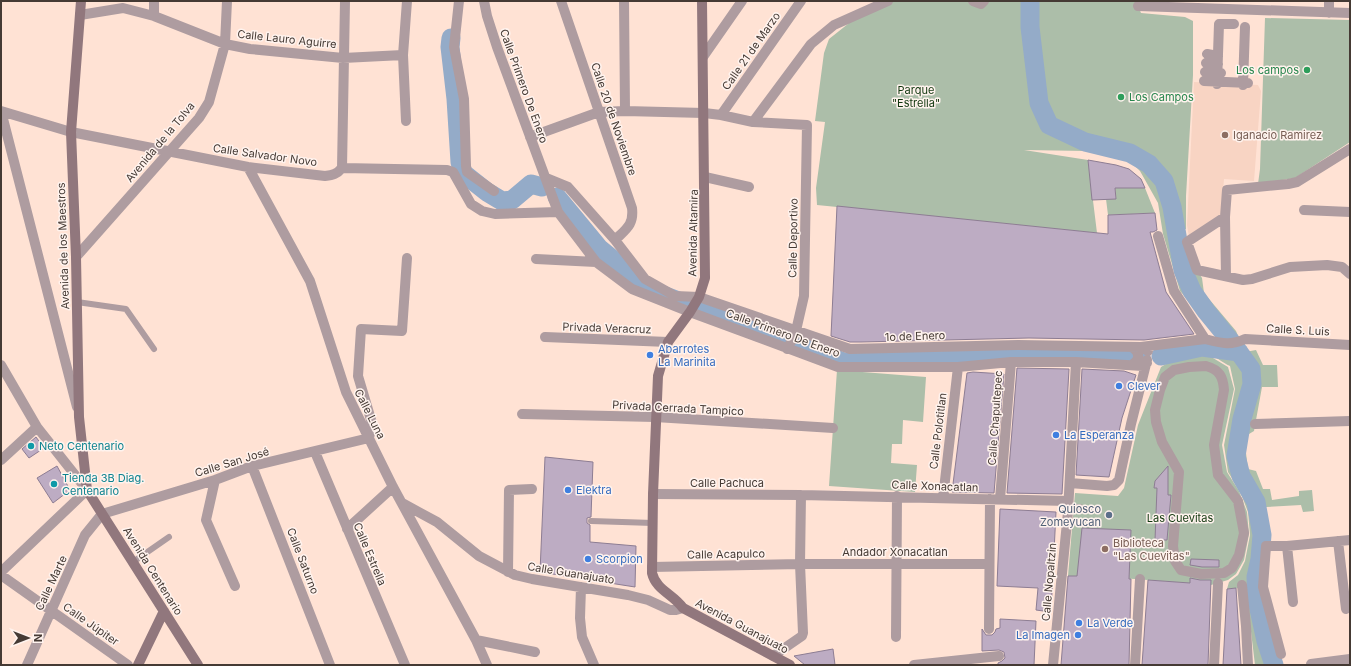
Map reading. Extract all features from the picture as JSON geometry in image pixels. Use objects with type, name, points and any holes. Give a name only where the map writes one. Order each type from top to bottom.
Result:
[{"type":"street","name":"Avenida de los Maestros","points":[[81,1],[71,132],[76,257],[79,417],[88,490]]},
{"type":"street","points":[[154,1],[154,16]]},
{"type":"street","name":"Avenida de la Tolva","points":[[76,257],[199,118],[209,102],[225,44],[227,1]]},
{"type":"street","points":[[342,168],[345,1]]},
{"type":"street","points":[[406,121],[403,55],[407,1]]},
{"type":"street","points":[[460,1],[454,47],[464,99],[467,172],[494,191]]},
{"type":"street","name":"Calle Primero De Enero","points":[[484,1],[497,47],[558,212],[596,262],[632,289],[838,367],[958,367],[1011,362],[1076,362],[1133,364],[1143,366],[1147,363]]},
{"type":"street","name":"Calle 20 de Noviembre","points":[[561,1],[632,208],[633,217],[630,225],[615,240]]},
{"type":"street","points":[[624,1],[625,110]]},
{"type":"street","name":"Avenida Altamira","points":[[683,608],[678,600],[658,585],[653,578],[655,417],[658,376],[668,342],[699,297],[705,278],[702,1]]},
{"type":"street","points":[[703,57],[742,1]]},
{"type":"street","name":"Calle 21 de Marzo","points":[[721,115],[801,1]]},
{"type":"street","points":[[530,137],[599,112],[625,110],[704,113],[753,122],[812,44],[834,25],[888,1]]},
{"type":"street","points":[[1329,1],[1329,13]]},
{"type":"street","points":[[1138,6],[1350,13]]},
{"type":"street","name":"Calle Lauro Aguirre","points":[[80,15],[123,8],[154,16],[225,44],[250,49],[343,58],[403,55]]},
{"type":"street","points":[[1234,10],[1234,24]]},
{"type":"street","points":[[1245,56],[1251,10]]},
{"type":"street","points":[[1219,57],[1220,24],[1234,24],[1239,27],[1245,56]]},
{"type":"street","points":[[1219,57],[1206,67],[1219,57],[1245,56]]},
{"type":"street","points":[[1,111],[79,417]]},
{"type":"street","name":"Calle Salvador Novo","points":[[1,111],[71,132],[248,167],[324,176],[337,173],[342,168],[447,170],[453,172],[471,204],[482,211],[495,214],[558,212]]},
{"type":"street","name":"Calle Deportivo","points":[[753,122],[807,125],[804,296],[795,333],[788,347]]},
{"type":"street","points":[[1226,276],[1225,217],[1227,190],[1297,182],[1350,149]]},
{"type":"street","name":"Calle Luna","points":[[248,167],[310,281],[346,392],[393,487],[476,640],[487,665]]},
{"type":"street","points":[[705,177],[749,187]]},
{"type":"street","points":[[546,178],[568,187],[615,240],[646,279],[675,296],[699,297]]},
{"type":"street","points":[[1304,210],[1350,212]]},
{"type":"street","points":[[1225,217],[1187,242],[1197,270],[1243,280],[1252,279],[1290,267],[1327,265],[1342,267],[1350,274]]},
{"type":"street","points":[[1158,236],[1174,291],[1205,339]]},
{"type":"street","points":[[370,438],[372,423],[358,376],[361,329],[402,331],[407,258]]},
{"type":"street","points":[[536,259],[596,262]]},
{"type":"street","name":"1o de Enero","points":[[699,297],[795,333],[850,349],[1018,345],[1144,347],[1205,339]]},
{"type":"street","name":"Privada Veracruz","points":[[545,337],[668,342]]},
{"type":"street","name":"Calle S. Luis","points":[[1205,339],[1226,344],[1243,340],[1350,345]]},
{"type":"street","points":[[1070,484],[1107,486],[1114,485],[1119,480],[1131,424],[1147,363],[1144,347]]},
{"type":"street","points":[[1133,364],[1137,362],[1138,353],[1144,347]]},
{"type":"street","name":"Calle Chapultepec","points":[[989,629],[989,564],[1011,362]]},
{"type":"street","name":"Calle Nopaltzin","points":[[1053,665],[1070,484],[1076,362]]},
{"type":"street","points":[[1,365],[37,427],[88,490],[1,573]]},
{"type":"street","points":[[1206,366],[1214,368],[1220,374],[1223,382],[1224,390],[1214,445],[1218,475],[1238,501],[1244,533],[1239,555],[1232,568],[1224,573],[1201,574],[1181,570],[1175,561],[1173,546],[1175,529],[1179,472],[1158,432],[1156,422],[1156,403],[1165,377],[1174,370],[1206,366]]},
{"type":"street","name":"Calle Polotitlan","points":[[943,498],[958,367]]},
{"type":"street","name":"Privada Cerrada Tampico","points":[[522,414],[655,417],[833,428]]},
{"type":"street","points":[[1256,424],[1350,421]]},
{"type":"street","points":[[1,460],[37,427]]},
{"type":"street","name":"Calle San José","points":[[102,514],[215,480],[252,466],[370,438]]},
{"type":"street","name":"Calle Estrella","points":[[315,452],[405,665]]},
{"type":"street","name":"Calle Saturno","points":[[252,466],[330,665]]},
{"type":"street","points":[[215,480],[206,520],[235,586]]},
{"type":"street","points":[[347,529],[393,487]]},
{"type":"street","points":[[508,572],[509,490],[532,488]]},
{"type":"street","name":"Avenida Centenario","points":[[88,490],[198,665]]},
{"type":"street","name":"Calle Pachuca","points":[[653,494],[802,495]]},
{"type":"street","points":[[773,656],[802,636],[803,633],[800,564],[802,495]]},
{"type":"street","name":"Calle Xonacatlan","points":[[802,495],[995,499],[1068,504]]},
{"type":"street","points":[[896,637],[898,496]]},
{"type":"street","name":"Calle Guanajuato","points":[[402,503],[437,522],[479,556],[508,572],[527,578],[612,591],[639,597],[670,610],[683,608]]},
{"type":"street","name":"Calle Marte","points":[[26,665],[85,535],[102,514]]},
{"type":"street","points":[[1281,654],[1263,587],[1266,546],[1287,546],[1350,540]]},
{"type":"street","points":[[1338,541],[1346,609]]},
{"type":"street","points":[[1287,546],[1293,602]]},
{"type":"street","name":"Andador Xonacatlan","points":[[800,564],[989,564]]},
{"type":"street","name":"Calle Acapulco","points":[[652,567],[800,564]]},
{"type":"street","name":"Calle Júpiter","points":[[1,573],[51,611],[128,665]]},
{"type":"street","points":[[1135,665],[1140,579]]},
{"type":"street","points":[[1214,665],[1218,583]]},
{"type":"street","points":[[1242,585],[1248,665]]},
{"type":"street","points":[[581,587],[581,633],[583,642],[594,665]]},
{"type":"street","name":"Avenida Guanajuato","points":[[683,608],[790,665]]},
{"type":"street","points":[[138,665],[164,611]]},
{"type":"street","points":[[476,640],[535,652]]},
{"type":"street","points":[[914,665],[999,656]]},
{"type":"street","points":[[1311,664],[1350,659]]},
{"type":"lane","points":[[77,302],[126,309],[154,349]]},
{"type":"lane","points":[[1068,504],[1080,507]]},
{"type":"lane","points":[[591,521],[653,523]]},
{"type":"lane","points":[[133,562],[169,537]]},
{"type":"shaded area","name":"Iganacio Ramirez","points":[[1194,82],[1258,85],[1261,91],[1254,181],[1224,179],[1221,217],[1189,237],[1187,225]]},
{"type":"green space","name":"Parque \"Estrella\"","points":[[888,1],[1136,1],[1141,13],[1185,17],[1193,21],[1193,75],[1186,196],[1186,229],[1180,229],[1185,252],[1202,278],[1204,293],[1236,331],[1245,352],[1256,350],[1263,365],[1277,365],[1278,387],[1262,387],[1254,431],[1244,437],[1248,469],[1256,471],[1263,489],[1270,489],[1272,500],[1299,496],[1299,491],[1312,490],[1314,511],[1303,512],[1301,505],[1266,507],[1265,513],[1256,521],[1258,530],[1258,544],[1257,558],[1253,574],[1254,600],[1260,632],[1269,663],[1280,665],[1255,665],[1249,615],[1238,588],[1227,589],[1229,582],[1238,575],[1245,561],[1250,535],[1248,512],[1240,491],[1228,472],[1224,445],[1235,389],[1230,366],[1213,356],[1201,353],[1183,356],[1161,365],[1163,357],[1203,349],[1236,354],[1180,291],[1163,234],[1158,203],[1140,171],[1131,162],[1111,155],[1086,151],[1024,150],[1088,160],[1097,233],[817,205],[816,188],[825,122],[815,121],[824,53],[829,39],[863,12]]},
{"type":"green space","name":"Los campos","points":[[1265,18],[1350,20],[1350,142],[1295,178],[1258,184],[1260,169]]},
{"type":"green space","points":[[1115,188],[1145,188],[1155,213],[1108,215],[1106,199],[1116,199]]},
{"type":"green space","name":"Las Cuevitas","points":[[1208,355],[1228,367],[1234,389],[1222,445],[1227,472],[1239,491],[1247,512],[1249,534],[1244,560],[1236,574],[1228,580],[1211,585],[1135,579],[1068,576],[1075,493],[1118,496],[1124,488],[1138,425],[1161,367],[1171,361],[1189,356]]},
{"type":"green space","points":[[837,370],[926,377],[923,422],[903,420],[902,444],[892,444],[891,463],[917,465],[915,492],[829,486]]},
{"type":"building","points":[[1088,160],[1129,169],[1141,179],[1145,188],[1115,188],[1116,199],[1092,200]]},
{"type":"building","points":[[837,206],[1108,234],[1108,215],[1155,213],[1157,230],[1150,232],[1166,292],[1194,334],[1144,340],[1029,338],[861,342],[850,342],[831,336]]},
{"type":"building","points":[[1017,368],[1069,369],[1062,494],[1007,493]]},
{"type":"building","points":[[1082,369],[1124,371],[1136,375],[1122,418],[1109,477],[1076,475]]},
{"type":"building","points":[[967,373],[1004,374],[994,493],[952,492]]},
{"type":"building","name":"Neto Centenario","points":[[36,437],[44,448],[29,458],[22,449]]},
{"type":"building","name":"Scorpion","points":[[545,457],[593,462],[591,517],[587,518],[587,523],[590,525],[590,542],[636,546],[635,587],[540,572]]},
{"type":"building","name":"Tienda 3B Diag. Centenario","points":[[57,466],[70,490],[53,503],[37,478]]},
{"type":"building","points":[[1168,466],[1168,495],[1171,495],[1167,540],[1155,540],[1157,488],[1154,488],[1155,481]]},
{"type":"building","points":[[1000,509],[1056,512],[1051,612],[1036,610],[1038,588],[997,586]]},
{"type":"building","points":[[1082,528],[1131,530],[1129,579],[1131,579],[1129,665],[1061,665],[1068,576],[1077,576]]},
{"type":"building","points":[[1191,559],[1219,560],[1219,567],[1190,565]]},
{"type":"building","points":[[1190,578],[1211,580],[1208,665],[1142,665],[1148,580],[1190,583]]},
{"type":"building","points":[[1236,588],[1241,665],[1223,665],[1227,589]]},
{"type":"building","points":[[1000,619],[1036,621],[1034,665],[998,665],[998,663],[1005,658],[1004,652],[999,650],[982,651],[982,629],[986,635],[992,635],[996,629],[1000,628]]},
{"type":"building","points":[[833,649],[835,665],[805,665],[794,656]]},
{"type":"waterway","points":[[1030,1],[1030,27],[1039,103],[1049,125],[1085,142],[1130,153],[1149,164],[1164,181],[1172,207],[1183,270],[1192,291],[1251,369],[1252,384],[1242,419],[1236,456],[1241,476],[1256,502],[1262,535],[1260,559],[1256,577],[1257,600],[1266,641],[1274,665]]},
{"type":"waterway","points":[[451,38],[450,47],[456,99],[460,162],[463,173],[487,192],[502,201],[512,200],[531,184],[542,187]]},
{"type":"waterway","points":[[557,197],[599,248],[650,290],[684,303],[704,307],[792,340],[843,362],[1009,355],[1141,357]]},
{"type":"waterway","points":[[1161,356],[1202,347],[1239,352]]},
{"type":"place","name":"Los campos","points":[[1307,70]]},
{"type":"place","name":"Los Campos","points":[[1121,97]]},
{"type":"place","name":"Iganacio Ramirez","points":[[1225,135]]},
{"type":"place","name":"Abarrotes La Marinita","points":[[650,355]]},
{"type":"place","name":"Clever","points":[[1119,386]]},
{"type":"place","name":"La Esperanza","points":[[1056,435]]},
{"type":"place","name":"Neto Centenario","points":[[31,446]]},
{"type":"place","name":"Tienda 3B Diag. Centenario","points":[[54,484]]},
{"type":"place","name":"Elektra","points":[[568,490]]},
{"type":"place","name":"Quiosco Zomeyucan","points":[[1109,515]]},
{"type":"place","name":"Biblioteca \"Las Cuevitas\"","points":[[1105,549]]},
{"type":"place","name":"Scorpion","points":[[588,559]]},
{"type":"place","name":"La Verde","points":[[1079,623]]},
{"type":"place","name":"La Imagen","points":[[1078,635]]}]
